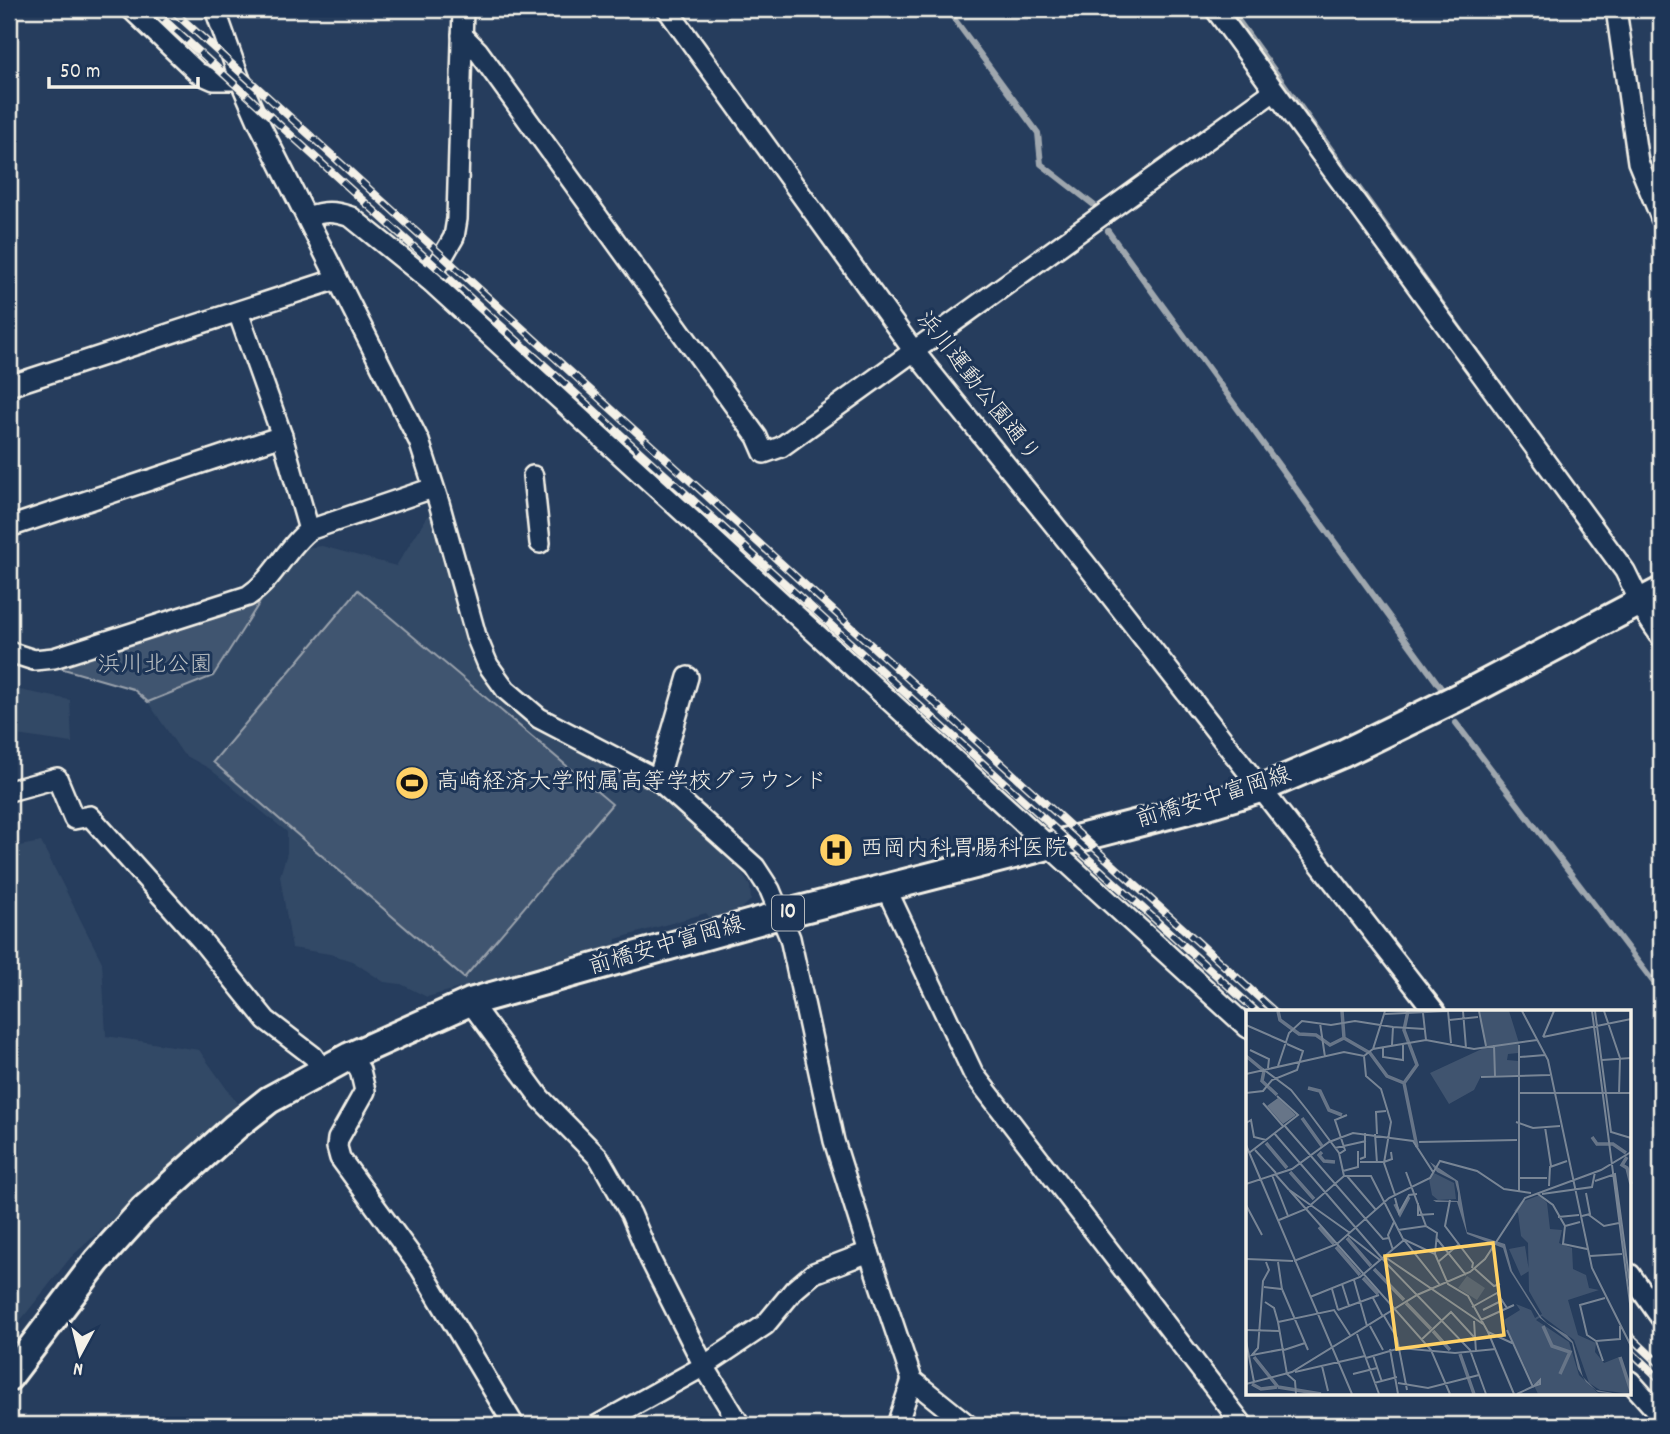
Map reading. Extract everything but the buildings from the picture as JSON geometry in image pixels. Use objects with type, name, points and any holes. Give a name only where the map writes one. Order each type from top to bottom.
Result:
[{"type":"main road","name":"前橋安中富岡線","points":[[9,1377],[97,1261],[143,1210],[269,1100],[349,1056],[470,1002],[780,915],[1260,789],[1342,754],[1457,698],[1651,596]]},
{"type":"street","points":[[131,9],[198,73],[214,80],[240,80]]},
{"type":"street","points":[[215,9],[240,80],[419,440],[439,502],[475,636],[488,665],[506,690],[539,718],[658,780],[755,867],[770,890],[790,938],[834,1141],[912,1380],[968,1425]]},
{"type":"street","points":[[429,280],[454,237],[457,219],[463,9]]},
{"type":"street","name":"浜川運動公園通り","points":[[667,9],[913,350],[1085,563],[1433,1010]]},
{"type":"street","points":[[1215,9],[1625,571],[1651,596],[1648,618],[1661,637]]},
{"type":"street","points":[[1616,9],[1638,162],[1661,218]]},
{"type":"street","points":[[462,35],[478,51],[750,426],[764,453],[780,447],[1275,91]]},
{"type":"street","points":[[307,217],[324,211],[351,217],[429,280],[1246,1026]]},
{"type":"street","points":[[9,386],[337,279]]},
{"type":"street","points":[[238,312],[282,436],[309,530]]},
{"type":"street","points":[[9,527],[282,436]]},
{"type":"street","points":[[533,476],[540,543]]},
{"type":"street","points":[[9,652],[34,660],[54,659],[248,596],[267,581],[299,538],[309,530],[433,488]]},
{"type":"street","points":[[658,780],[688,677]]},
{"type":"street","points":[[9,791],[57,778],[74,819],[90,816],[202,941],[266,1020],[313,1056],[324,1071]]},
{"type":"street","points":[[887,888],[973,1073],[1243,1425]]},
{"type":"street","points":[[470,1002],[541,1099],[577,1134],[604,1167],[631,1214],[650,1259],[704,1366],[740,1425]]},
{"type":"street","points":[[349,1056],[360,1070],[365,1091],[338,1139],[340,1158],[421,1269],[514,1425]]},
{"type":"street","points":[[598,1425],[704,1366],[765,1325],[794,1290],[814,1273],[869,1252]]},
{"type":"street","points":[[1632,1277],[1661,1318]]},
{"type":"street","points":[[897,1425],[903,1400],[912,1380]]},
{"type":"street","points":[[1632,1383],[1661,1416]]},
{"type":"shaded area","points":[[433,508],[467,641],[497,691],[656,787],[739,869],[750,886],[751,900],[741,909],[711,919],[706,913],[616,939],[615,945],[427,997],[401,984],[384,982],[352,961],[330,954],[292,948],[280,876],[287,853],[287,832],[210,769],[183,754],[148,702],[213,676],[260,602],[305,548],[322,546],[396,566]]},
{"type":"shaded area","points":[[9,688],[70,700],[72,743],[9,734]]},
{"type":"shaded area","points":[[41,842],[102,962],[106,1036],[199,1050],[241,1109],[190,1149],[71,1257],[16,1326],[9,1314],[9,848]]},
{"type":"green space","name":"高崎経済大学附属高等学校グラウンド","points":[[358,590],[612,804],[464,978],[213,762]]},
{"type":"green space","name":"浜川北公園","points":[[260,602],[213,676],[148,702],[133,689],[53,666]]},
{"type":"waterway","points":[[947,9],[1038,133],[1041,164],[1095,206]]},
{"type":"waterway","points":[[1230,9],[1486,365]]},
{"type":"waterway","points":[[1108,231],[1444,692]]},
{"type":"waterway","points":[[1456,723],[1661,992]]},
{"type":"railway","points":[[152,9],[1255,1010]]},
{"type":"railway","points":[[171,9],[1273,1010]]},
{"type":"railway","points":[[1632,1338],[1661,1365]]},
{"type":"railway","points":[[1632,1353],[1661,1380]]},
{"type":"place","name":"高崎経済大学附属高等学校グラウンド","points":[[412,783]]},
{"type":"place","name":"西岡内科胃腸科医院","points":[[836,850]]}]
